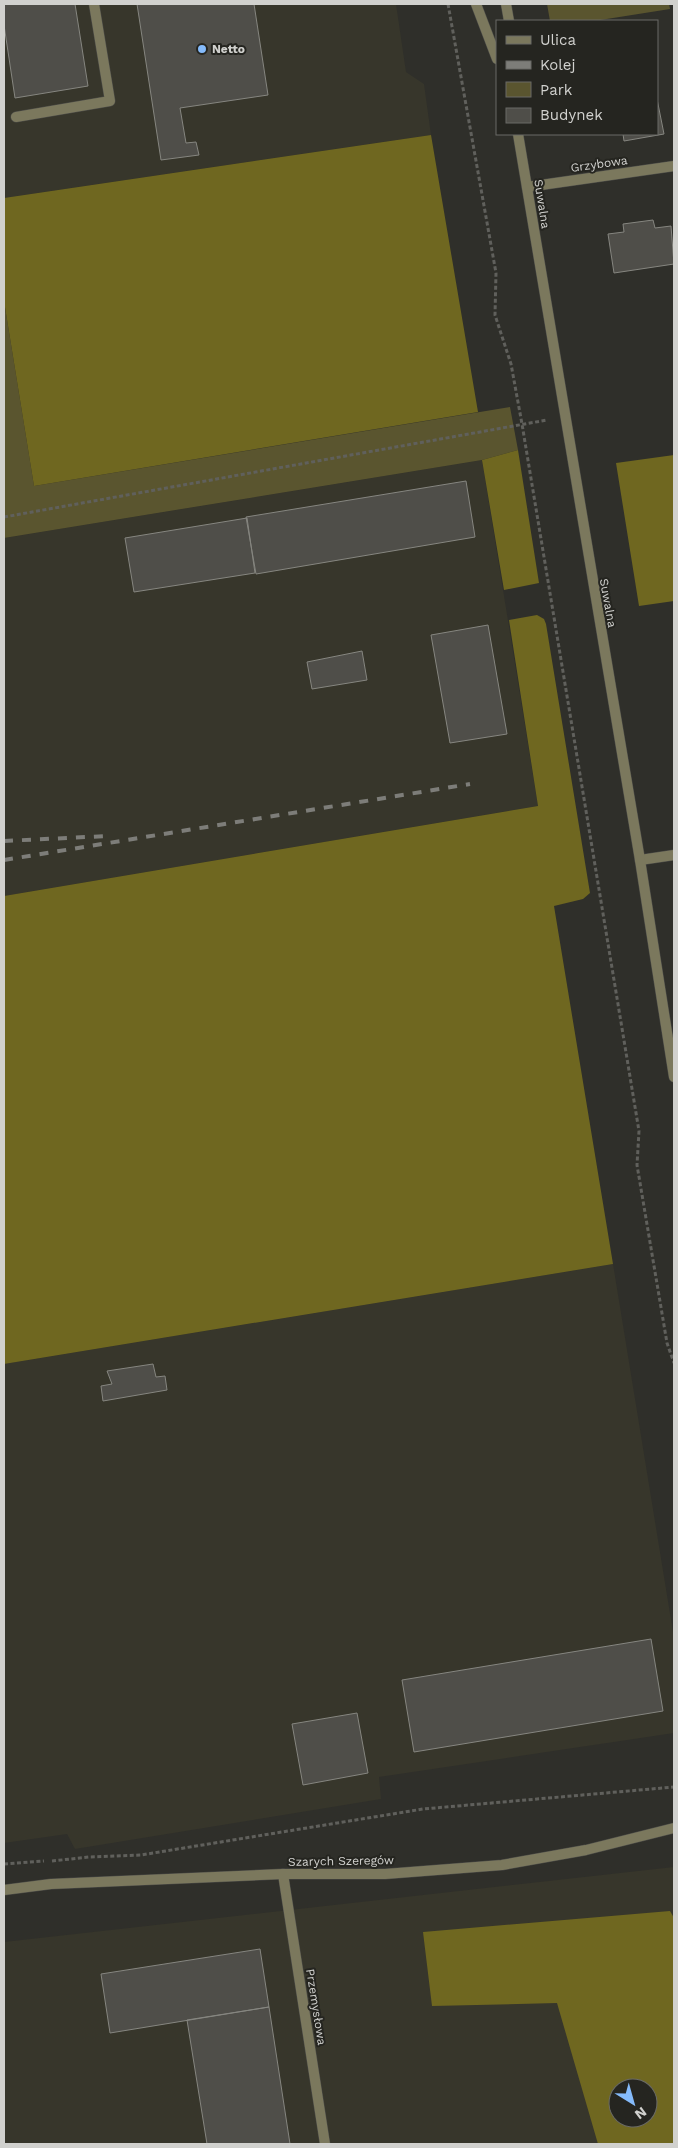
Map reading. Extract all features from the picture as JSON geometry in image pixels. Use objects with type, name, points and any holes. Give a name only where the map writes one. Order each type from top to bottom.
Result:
[{"type":"street","points":[[16,117],[110,101],[94,4]]},
{"type":"street","points":[[476,4],[496,56]]},
{"type":"street","points":[[506,4],[508,20]]},
{"type":"street","name":"Suwalna","points":[[518,135],[564,417],[640,860],[674,1077]]},
{"type":"street","name":"Grzybowa","points":[[527,187],[674,166]]},
{"type":"street","points":[[640,860],[674,855]]},
{"type":"street","name":"Szarych Szeregów","points":[[4,1890],[51,1884],[283,1874],[404,1873],[502,1865],[586,1850],[674,1828]]},
{"type":"street","name":"Przemysłowa","points":[[283,1874],[325,2144]]},
{"type":"path","points":[[448,4],[496,273],[495,315],[510,364],[522,424],[639,1131],[637,1165],[667,1343],[674,1363]]},
{"type":"path","points":[[4,517],[564,417]]},
{"type":"path","points":[[4,1864],[141,1855],[423,1809],[674,1787]]},
{"type":"shaded area","points":[[4,4],[396,4],[406,72],[424,84],[431,135],[4,198]]},
{"type":"shaded area","points":[[431,135],[478,412],[34,486],[4,301],[4,198]]},
{"type":"shaded area","points":[[518,450],[539,583],[504,590],[482,460]]},
{"type":"shaded area","points":[[674,455],[674,601],[639,606],[616,463]]},
{"type":"shaded area","points":[[482,460],[538,806],[4,896],[4,538]]},
{"type":"shaded area","points":[[537,615],[544,619],[546,624],[590,893],[583,899],[554,906],[613,1264],[4,1364],[4,896],[538,806],[509,620]]},
{"type":"shaded area","points":[[613,1264],[674,1638],[674,1733],[379,1777],[381,1799],[75,1849],[67,1834],[4,1843],[4,1364]]},
{"type":"shaded area","points":[[674,1867],[674,2144],[4,2144],[4,1942]]},
{"type":"shaded area","points":[[670,1911],[674,1918],[674,2144],[598,2144],[557,2003],[432,2006],[423,1932]]},
{"type":"green space","points":[[547,4],[669,4],[670,9],[600,20],[550,20]]},
{"type":"green space","points":[[4,301],[34,486],[510,407],[518,450],[482,460],[4,538]]},
{"type":"building","points":[[4,4],[75,4],[88,86],[15,98],[4,25]]},
{"type":"building","name":"Netto","points":[[137,4],[254,4],[268,95],[180,108],[186,143],[196,142],[199,155],[161,160]]},
{"type":"building","points":[[658,104],[664,134],[624,141],[623,135],[658,135]]},
{"type":"building","points":[[653,220],[655,228],[671,226],[674,264],[614,273],[608,234],[624,232],[623,224]]},
{"type":"building","points":[[466,481],[475,537],[256,574],[246,517]]},
{"type":"building","points":[[247,518],[255,573],[134,592],[125,538]]},
{"type":"building","points":[[488,625],[507,734],[450,743],[431,635]]},
{"type":"building","points":[[362,651],[367,680],[312,689],[307,662]]},
{"type":"building","points":[[153,1364],[156,1377],[165,1376],[167,1390],[103,1401],[101,1386],[112,1384],[107,1371]]},
{"type":"building","points":[[651,1639],[663,1711],[414,1752],[402,1680]]},
{"type":"building","points":[[357,1713],[368,1773],[303,1785],[292,1724]]},
{"type":"building","points":[[260,1949],[269,2007],[110,2033],[101,1974]]},
{"type":"building","points":[[269,2007],[290,2144],[207,2144],[187,2020]]},
{"type":"railway","points":[[4,860],[470,784]]},
{"type":"railway","points":[[4,841],[107,836]]},
{"type":"place","name":"Netto","points":[[202,49]]}]
